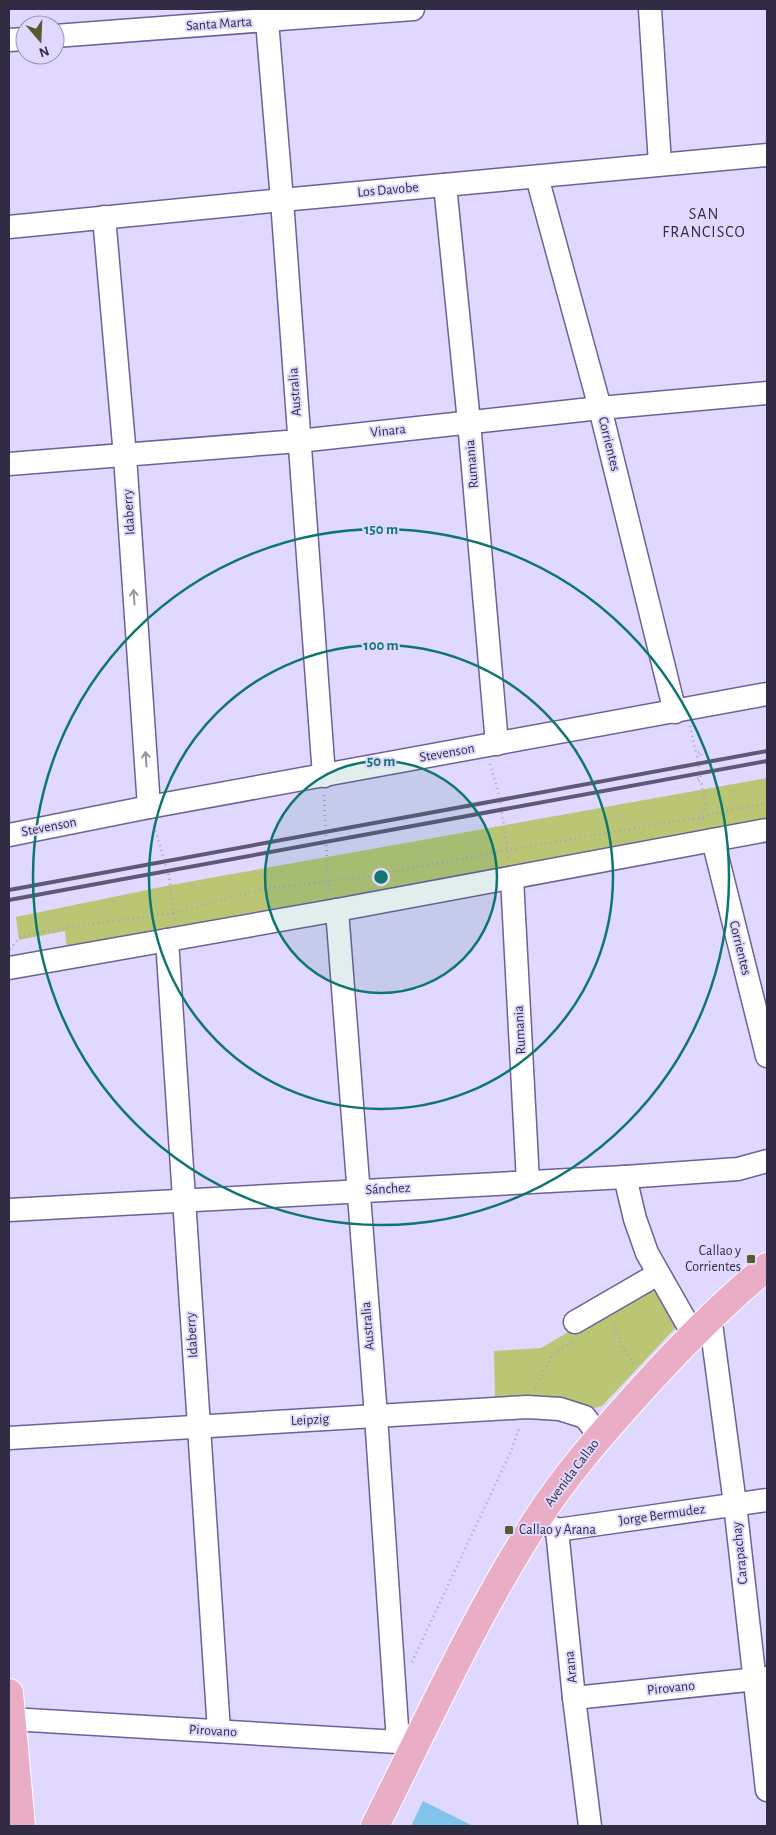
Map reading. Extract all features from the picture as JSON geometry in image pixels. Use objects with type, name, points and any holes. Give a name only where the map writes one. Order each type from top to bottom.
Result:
[{"type":"main road","name":"Avenida Callao","points":[[375,1826],[406,1746],[488,1602],[547,1524],[566,1479],[646,1384],[702,1325],[767,1267]]},
{"type":"main road","points":[[10,1706],[21,1826]]},
{"type":"street","name":"Santa Marta","points":[[65,35],[266,15],[413,9]]},
{"type":"street","points":[[650,9],[660,164]]},
{"type":"street","name":"Australia","points":[[266,15],[282,200],[324,776]]},
{"type":"street","name":"Los Davobe","points":[[9,227],[767,155]]},
{"type":"street","name":"Corrientes","points":[[537,177],[681,711]]},
{"type":"street","name":"Rumania","points":[[445,185],[469,422],[491,745]]},
{"type":"street","name":"Idaberry","points":[[104,218],[125,456],[149,807]]},
{"type":"street","name":"Vinara","points":[[9,464],[299,441],[600,408],[767,393]]},
{"type":"street","name":"Stevenson","points":[[9,835],[149,807],[767,694]]},
{"type":"street","points":[[9,968],[337,910],[767,830]]},
{"type":"street","name":"Corrientes","points":[[713,840],[767,1056]]},
{"type":"street","name":"Rumania","points":[[512,878],[528,1182]]},
{"type":"street","name":"Australia","points":[[337,910],[376,1416],[406,1746]]},
{"type":"street","name":"Idaberry","points":[[172,939],[183,1200],[219,1731]]},
{"type":"street","name":"Sánchez","points":[[9,1210],[625,1177],[738,1169],[767,1161]]},
{"type":"street","points":[[625,1177],[635,1219],[647,1253],[658,1274],[702,1325]]},
{"type":"street","points":[[577,1329],[658,1274]]},
{"type":"street","name":"Carapachay","points":[[702,1325],[735,1504],[761,1678],[767,1790]]},
{"type":"street","name":"Leipzig","points":[[9,1438],[527,1407],[560,1409],[585,1417],[600,1437]]},
{"type":"street","name":"Jorge Bermudez","points":[[547,1524],[767,1500]]},
{"type":"street","name":"Arana","points":[[547,1524],[574,1698],[590,1826]]},
{"type":"street","name":"Pirovano","points":[[574,1698],[761,1678]]},
{"type":"street","name":"Pirovano","points":[[10,1706],[219,1731],[406,1746]]},
{"type":"path","points":[[681,711],[696,752],[701,752],[701,756],[697,757],[701,778],[697,778],[698,781],[701,781],[706,810],[700,812],[706,832],[713,840]]},
{"type":"path","points":[[491,745],[512,878]]},
{"type":"path","points":[[324,776],[328,882],[337,910]]},
{"type":"path","points":[[9,951],[21,936],[174,913],[258,890],[365,877],[767,804]]},
{"type":"path","points":[[149,807],[169,876],[174,913],[172,939]]},
{"type":"path","points":[[613,1322],[621,1345],[646,1384]]},
{"type":"path","points":[[412,1664],[512,1449],[527,1407],[550,1357],[577,1329]]},
{"type":"green space","points":[[767,778],[767,825],[67,951],[65,931],[19,940],[16,917],[171,885]]},
{"type":"green space","points":[[654,1282],[680,1323],[602,1406],[590,1409],[574,1406],[553,1397],[495,1398],[494,1351],[541,1348]]},
{"type":"building","points":[[423,1801],[473,1826],[411,1826]]},
{"type":"railway","points":[[9,890],[767,751]]},
{"type":"railway","points":[[9,900],[767,761]]},
{"type":"place","name":"Callao y Corrientes","points":[[751,1259]]},
{"type":"place","name":"Callao y Arana","points":[[509,1530]]},
{"type":"district","name":"SAN FRANCISCO","points":[[704,223]]}]
